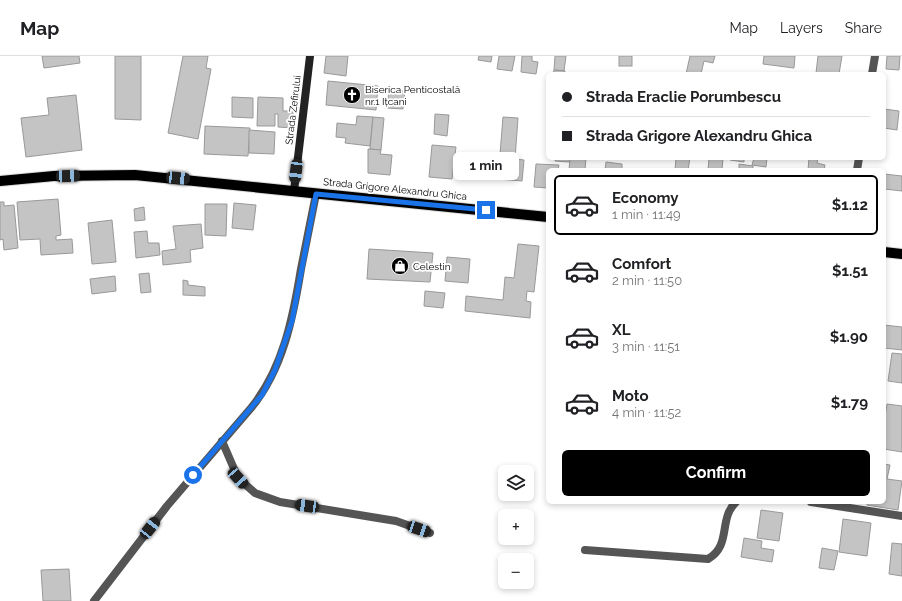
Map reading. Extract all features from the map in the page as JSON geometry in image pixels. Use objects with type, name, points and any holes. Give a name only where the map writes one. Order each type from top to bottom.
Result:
[{"type":"main road","name":"Strada Zefirului","points":[[294,191],[310,56]]},
{"type":"main road","name":"Strada Grigore Alexandru Ghica","points":[[0,181],[54,176],[135,175],[546,217]]},
{"type":"main road","points":[[886,252],[902,254]]},
{"type":"street","points":[[872,72],[875,56]]},
{"type":"street","points":[[94,601],[167,506],[262,395],[275,370],[292,321],[316,194]]},
{"type":"street","points":[[222,441],[238,478],[255,493],[280,502],[396,521],[430,532]]},
{"type":"street","points":[[585,550],[708,559],[716,555],[721,548],[728,512],[734,504]]},
{"type":"street","points":[[824,504],[902,516]]},
{"type":"building","points":[[42,56],[79,56],[80,63],[44,68]]},
{"type":"building","points":[[115,56],[141,56],[141,120],[115,119]]},
{"type":"building","points":[[183,56],[208,56],[206,68],[211,69],[198,139],[168,133]]},
{"type":"building","points":[[326,56],[348,56],[346,76],[324,73]]},
{"type":"building","points":[[479,56],[492,56],[491,62],[478,60]]},
{"type":"building","points":[[499,56],[515,56],[512,71],[497,69]]},
{"type":"building","points":[[522,56],[532,56],[532,61],[538,62],[536,74],[521,72]]},
{"type":"building","points":[[555,56],[566,56],[564,71],[554,70]]},
{"type":"building","points":[[619,56],[632,56],[632,66],[619,66]]},
{"type":"building","points":[[690,56],[715,56],[713,63],[704,61],[701,72],[686,72]]},
{"type":"building","points":[[764,56],[795,56],[794,68],[763,64]]},
{"type":"building","points":[[818,56],[842,56],[839,72],[816,72]]},
{"type":"building","points":[[887,56],[900,56],[899,70],[886,69]]},
{"type":"building","points":[[554,70],[565,71],[565,72],[554,72]]},
{"type":"building","name":"Biserica Penticostală nr.1 Ițcani","points":[[328,81],[378,86],[376,110],[326,105]]},
{"type":"building","points":[[389,90],[405,91],[403,109],[387,108]]},
{"type":"building","points":[[76,95],[82,150],[26,157],[21,118],[49,115],[47,98]]},
{"type":"building","points":[[232,97],[253,98],[253,118],[232,117]]},
{"type":"building","points":[[258,97],[283,98],[283,111],[293,111],[293,128],[278,127],[278,114],[275,114],[275,126],[257,126]]},
{"type":"building","points":[[886,109],[899,111],[897,130],[886,128]]},
{"type":"building","points":[[435,114],[449,115],[447,136],[434,134]]},
{"type":"building","points":[[357,116],[373,117],[370,146],[345,143],[346,138],[336,137],[337,123],[356,125]]},
{"type":"building","points":[[373,117],[384,118],[381,150],[370,149]]},
{"type":"building","points":[[503,117],[518,118],[515,159],[524,160],[522,181],[498,179]]},
{"type":"building","points":[[205,126],[250,128],[248,156],[204,154]]},
{"type":"building","points":[[249,130],[275,132],[274,154],[249,153]]},
{"type":"building","points":[[432,145],[456,147],[452,179],[429,177]]},
{"type":"building","points":[[368,149],[381,150],[380,154],[392,155],[390,175],[368,173]]},
{"type":"building","points":[[570,160],[570,162],[555,161]]},
{"type":"building","points":[[570,160],[586,160],[585,168],[569,168]]},
{"type":"building","points":[[676,160],[690,160],[688,168],[675,168]]},
{"type":"building","points":[[709,160],[723,160],[722,168],[708,168]]},
{"type":"building","points":[[730,160],[744,160],[744,162]]},
{"type":"building","points":[[753,160],[767,160],[766,167],[752,165]]},
{"type":"building","points":[[809,160],[818,160],[817,163],[825,165],[824,168],[808,168]]},
{"type":"building","points":[[606,162],[622,164],[622,168],[605,168]]},
{"type":"building","points":[[536,164],[559,165],[558,168],[546,168],[546,188],[534,187]]},
{"type":"building","points":[[739,164],[753,166],[753,168],[739,168]]},
{"type":"building","points":[[886,174],[902,176],[902,191],[886,189]]},
{"type":"building","points":[[58,199],[61,235],[56,236],[56,240],[72,239],[73,253],[41,255],[40,239],[20,240],[17,202]]},
{"type":"building","points":[[0,202],[4,202],[4,206],[14,205],[18,248],[4,250],[3,239],[0,240]]},
{"type":"building","points":[[234,203],[256,205],[253,230],[232,228]]},
{"type":"building","points":[[205,204],[227,204],[226,236],[205,235]]},
{"type":"building","points":[[144,207],[145,220],[135,221],[134,209]]},
{"type":"building","points":[[112,220],[116,262],[92,264],[88,223]]},
{"type":"building","points":[[201,224],[203,248],[190,250],[191,262],[163,265],[162,251],[176,249],[173,226]]},
{"type":"building","points":[[147,231],[148,243],[159,243],[160,255],[136,258],[134,232]]},
{"type":"building","points":[[518,244],[539,246],[534,292],[527,291],[526,301],[531,302],[530,318],[465,311],[466,296],[503,300],[505,277],[514,278]]},
{"type":"building","name":"Celestin","points":[[369,249],[433,253],[430,282],[367,279]]},
{"type":"building","points":[[447,257],[470,259],[468,283],[445,281]]},
{"type":"building","points":[[149,273],[151,292],[141,293],[139,274]]},
{"type":"building","points":[[115,276],[116,291],[92,294],[90,279]]},
{"type":"building","points":[[183,280],[188,281],[188,285],[205,287],[205,296],[183,295]]},
{"type":"building","points":[[425,291],[445,293],[443,308],[424,306]]},
{"type":"building","points":[[886,325],[902,327],[902,350],[886,348]]},
{"type":"building","points":[[892,353],[902,354],[902,383],[888,381]]},
{"type":"building","points":[[887,404],[902,406],[902,452],[886,449]]},
{"type":"building","points":[[886,464],[890,465],[887,479],[902,481],[898,510],[867,505],[886,504]]},
{"type":"building","points":[[761,510],[783,513],[779,541],[757,538]]},
{"type":"building","points":[[843,519],[871,523],[867,556],[839,552]]},
{"type":"building","points":[[744,538],[762,541],[761,548],[774,550],[772,562],[741,557]]},
{"type":"building","points":[[892,543],[902,544],[902,576],[889,574]]},
{"type":"building","points":[[822,548],[838,551],[834,570],[819,568]]},
{"type":"building","points":[[69,569],[71,601],[43,601],[41,570]]},
{"type":"place","name":"Biserica Penticostală nr.1 Ițcani","points":[[352,95]]},
{"type":"place","name":"Celestin","points":[[400,266]]},
{"type":"route","points":[[193,475],[262,395],[270,382],[292,321],[316,194],[486,210]]}]
